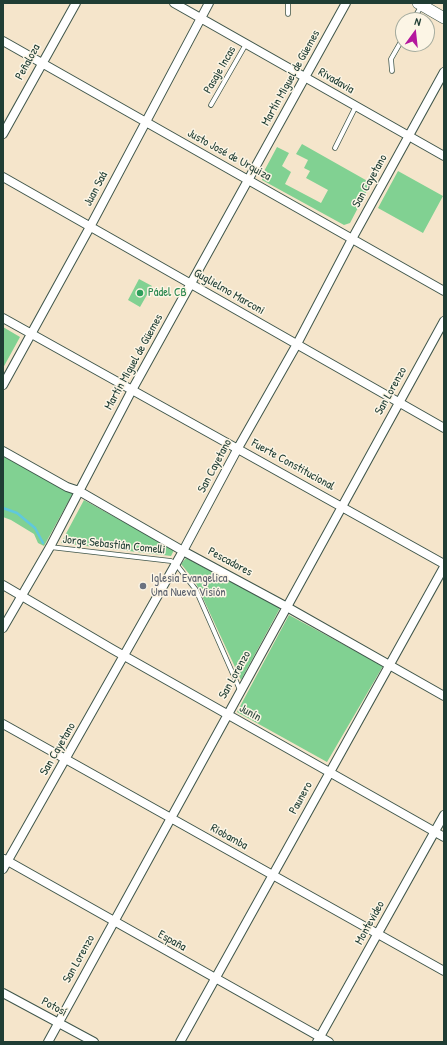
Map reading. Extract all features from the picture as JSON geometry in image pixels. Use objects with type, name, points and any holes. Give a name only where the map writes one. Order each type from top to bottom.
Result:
[{"type":"main road","points":[[421,4],[444,18]]},
{"type":"street","name":"Peñaloza","points":[[3,134],[76,3]]},
{"type":"street","name":"Rivadavia","points":[[174,3],[444,156]]},
{"type":"street","name":"Juan Saá","points":[[3,385],[90,227],[209,3]]},
{"type":"street","name":"Martín Miguel de Güemes","points":[[3,628],[50,548],[78,491],[132,390],[346,3]]},
{"type":"street","name":"Justo José de Urquiza","points":[[3,41],[248,179],[444,292]]},
{"type":"street","name":"San Cayetano","points":[[3,870],[5,860],[65,759],[176,564],[444,72]]},
{"type":"street","name":"Guglielmo Marconi","points":[[3,177],[444,428]]},
{"type":"street","name":"Fuerte Constitucional","points":[[3,318],[444,564]]},
{"type":"street","name":"San Lorenzo","points":[[48,1042],[444,320]]},
{"type":"street","name":"Pescadores","points":[[3,451],[287,607],[444,696]]},
{"type":"street","name":"Paunero","points":[[180,1042],[444,567]]},
{"type":"street","name":"Junín","points":[[3,585],[124,656],[444,837]]},
{"type":"street","name":"Riobamba","points":[[3,724],[444,970]]},
{"type":"street","name":"Montevideo","points":[[318,1039],[444,815]]},
{"type":"street","name":"España","points":[[5,860],[215,978],[318,1039],[329,1042]]},
{"type":"street","name":"Potosí","points":[[3,993],[94,1042]]},
{"type":"lane","points":[[288,3],[288,14]]},
{"type":"lane","name":"Pasaje Incas","points":[[211,106],[247,44]]},
{"type":"lane","points":[[392,71],[391,59],[395,52]]},
{"type":"lane","points":[[335,148],[356,106]]},
{"type":"lane","name":"Jorge Sebastián Comelli","points":[[50,548],[171,561],[176,564],[196,590],[240,691]]},
{"type":"green space","points":[[302,144],[371,183],[350,223],[344,225],[262,180],[262,175],[277,147],[289,153],[282,166],[291,172],[285,184],[321,203],[328,190],[306,178],[310,171],[304,168],[308,160],[296,154]]},
{"type":"green space","points":[[398,171],[443,196],[423,233],[378,208]]},
{"type":"green space","name":"Pádel CB","points":[[139,279],[152,286],[140,307],[128,300]]},
{"type":"green space","points":[[3,327],[20,337],[3,368]]},
{"type":"green space","points":[[3,455],[73,493],[44,546],[38,543],[34,534],[11,520],[3,517]]},
{"type":"green space","points":[[84,500],[174,550],[171,556],[61,543]]},
{"type":"green space","points":[[186,558],[280,608],[241,680],[195,581],[181,564]]},
{"type":"green space","points":[[289,615],[383,666],[327,762],[237,712]]},
{"type":"waterway","points":[[3,508],[17,513],[35,528],[43,543]]},
{"type":"place","name":"Pádel CB","points":[[140,293]]},
{"type":"place","name":"Iglesia Evangelica Una Nueva Visión","points":[[143,586]]}]
